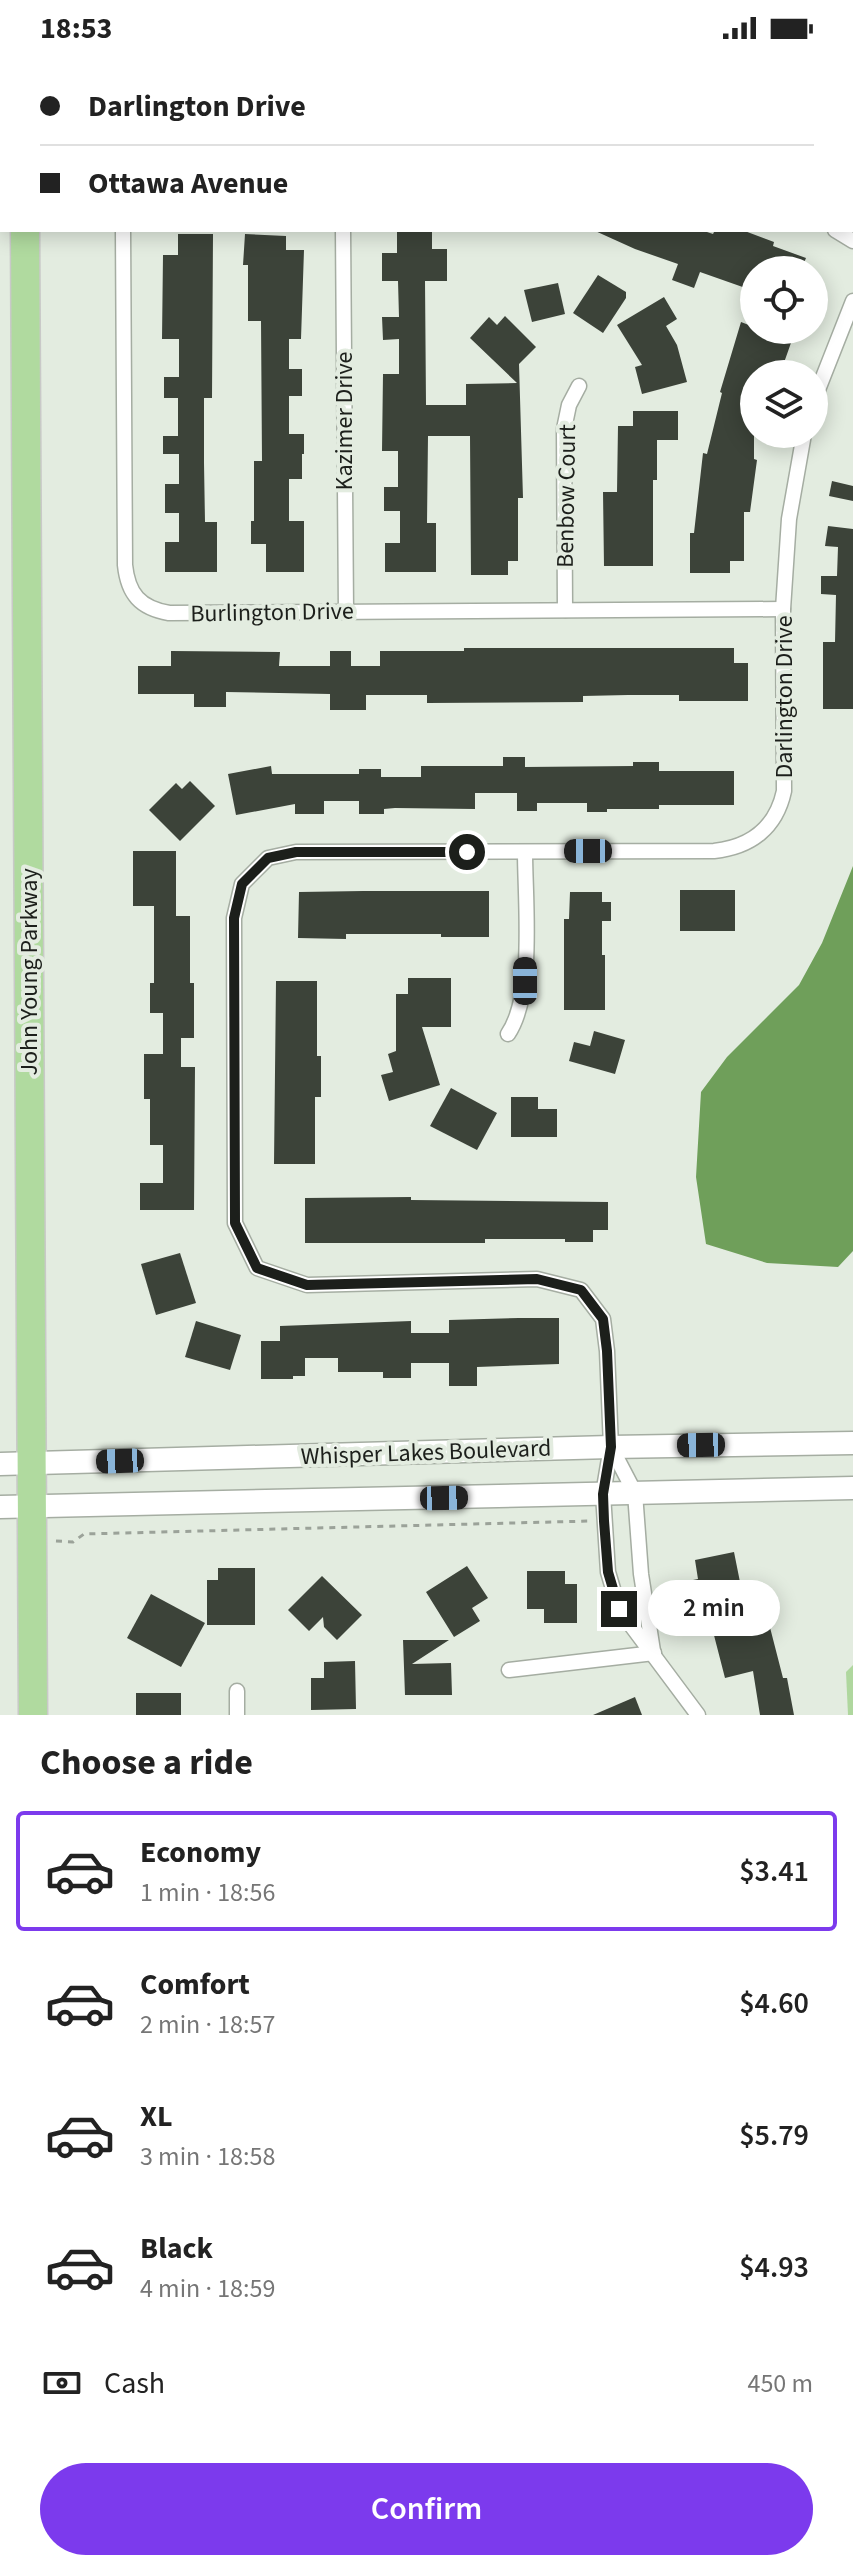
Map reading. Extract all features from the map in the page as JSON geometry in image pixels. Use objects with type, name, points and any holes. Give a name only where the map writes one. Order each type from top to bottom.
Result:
[{"type":"highway","name":"John Young Parkway","points":[[25,232],[33,1715]]},
{"type":"street","name":"Burlington Drive","points":[[123,232],[125,565],[131,593],[144,605],[169,613],[783,609]]},
{"type":"street","name":"Kazimer Drive","points":[[343,232],[346,612]]},
{"type":"street","points":[[828,364],[853,301]]},
{"type":"street","name":"Benbow Court","points":[[565,610],[564,429],[569,405],[579,386]]},
{"type":"street","name":"Darlington Drive","points":[[611,1447],[603,1319],[581,1290],[537,1279],[307,1285],[257,1268],[235,1223],[234,918],[242,884],[268,858],[296,852],[714,851],[737,848],[765,830],[778,812],[784,791],[783,609],[789,519],[802,448]]},
{"type":"street","points":[[508,1034],[520,1010],[525,981],[525,852]]},
{"type":"street","name":"Whisper Lakes Boulevard","points":[[0,1464],[853,1443]]},
{"type":"street","points":[[611,1447],[635,1493],[641,1574],[654,1653]]},
{"type":"street","points":[[611,1447],[603,1494],[608,1572],[619,1609],[698,1715]]},
{"type":"street","name":"Whisper Lakes Boulevard","points":[[0,1507],[853,1488]]},
{"type":"street","points":[[509,1670],[654,1653]]},
{"type":"street","points":[[237,1691],[237,1715]]},
{"type":"path","points":[[73,1542],[84,1534],[593,1521]]},
{"type":"shaded area","points":[[853,866],[853,1251],[838,1267],[767,1263],[706,1244],[696,1177],[701,1092],[727,1057],[799,985],[822,943]]},
{"type":"shaded area","points":[[853,1665],[853,1715],[848,1715],[846,1672]]},
{"type":"building","points":[[397,232],[432,232],[432,249],[447,249],[447,281],[425,281],[426,405],[466,405],[466,384],[517,383],[470,338],[489,317],[497,325],[505,316],[536,347],[519,364],[523,498],[518,498],[518,561],[508,561],[508,575],[471,575],[470,436],[428,436],[427,523],[436,523],[436,572],[385,572],[385,543],[400,543],[400,511],[384,511],[384,487],[398,487],[398,451],[382,451],[383,374],[399,374],[399,339],[383,340],[382,317],[399,317],[398,281],[382,281],[382,253],[397,253]]},
{"type":"building","points":[[597,232],[747,232],[800,256],[740,256],[740,286],[700,272],[694,288],[672,280],[678,264]]},
{"type":"building","points":[[178,234],[213,234],[212,398],[204,398],[204,463],[205,522],[217,522],[217,572],[165,572],[165,542],[179,542],[179,513],[165,513],[165,484],[179,484],[179,454],[163,454],[163,436],[178,436],[178,398],[164,398],[164,377],[179,377],[179,339],[162,339],[163,255],[178,255]]},
{"type":"building","points":[[245,234],[286,236],[286,250],[304,250],[301,339],[289,339],[289,369],[302,369],[302,396],[289,396],[289,434],[304,434],[304,454],[302,479],[289,479],[289,521],[304,521],[304,572],[266,572],[266,544],[251,544],[254,461],[262,461],[261,321],[248,321],[248,265],[243,265]]},
{"type":"building","points":[[598,275],[626,292],[626,298],[603,333],[573,313]]},
{"type":"building","points":[[558,283],[565,314],[532,322],[524,290]]},
{"type":"building","points":[[664,297],[677,319],[666,326],[677,345],[687,382],[642,394],[635,367],[642,365],[617,325]]},
{"type":"building","points":[[740,325],[740,344],[791,344],[785,360],[740,360],[740,448],[754,448],[754,459],[757,460],[750,512],[744,512],[744,561],[730,561],[730,573],[690,573],[690,533],[694,533],[703,453],[707,454],[720,392]]},
{"type":"building","points":[[633,411],[678,411],[678,440],[657,440],[657,480],[653,480],[653,566],[604,566],[603,492],[617,492],[618,426],[633,426]]},
{"type":"building","points":[[832,481],[853,486],[853,501],[829,496]]},
{"type":"building","points":[[828,526],[853,529],[853,709],[823,709],[823,642],[835,642],[836,595],[821,594],[821,576],[837,576],[838,547],[825,546]]},
{"type":"building","points":[[464,648],[734,648],[734,663],[748,663],[748,701],[679,701],[679,695],[628,695],[583,696],[583,702],[427,703],[427,695],[366,695],[366,710],[330,710],[330,694],[226,692],[226,707],[194,707],[194,694],[138,694],[138,666],[171,666],[171,651],[280,652],[279,666],[330,666],[330,651],[351,651],[351,666],[380,666],[380,651],[464,651]]},
{"type":"building","points":[[503,757],[525,757],[525,767],[633,766],[633,762],[659,762],[659,771],[734,771],[734,805],[659,805],[659,809],[587,812],[587,803],[537,803],[537,811],[517,811],[517,793],[475,793],[475,809],[395,808],[384,809],[384,814],[359,814],[359,801],[324,801],[324,814],[295,814],[295,804],[236,815],[228,774],[271,766],[272,774],[359,774],[359,769],[381,769],[381,777],[421,777],[421,766],[503,766]]},
{"type":"building","points":[[190,781],[215,806],[180,841],[149,810],[176,783],[182,789]]},
{"type":"building","points":[[133,851],[176,851],[176,916],[190,916],[194,1038],[181,1038],[181,1067],[195,1067],[194,1210],[140,1210],[140,1183],[163,1183],[163,1145],[150,1145],[150,1099],[144,1099],[144,1054],[163,1054],[163,1013],[150,1013],[150,983],[154,983],[154,906],[133,906]]},
{"type":"building","points":[[680,890],[735,890],[735,931],[680,931]]},
{"type":"building","points":[[489,891],[489,937],[346,934],[346,939],[298,938],[299,892]]},
{"type":"building","points":[[570,892],[602,892],[602,902],[611,902],[611,921],[602,921],[605,1010],[564,1010],[564,919],[569,919]]},
{"type":"building","points":[[408,978],[451,978],[451,1027],[422,1027],[440,1085],[389,1101],[381,1075],[393,1072],[388,1054],[396,1051],[396,994],[408,994]]},
{"type":"building","points":[[276,981],[317,981],[317,1056],[321,1056],[321,1097],[315,1097],[315,1164],[274,1164]]},
{"type":"building","points":[[594,1031],[625,1040],[615,1074],[569,1061],[574,1042],[590,1046]]},
{"type":"building","points":[[451,1088],[497,1113],[477,1150],[430,1126]]},
{"type":"building","points":[[511,1097],[538,1097],[538,1109],[557,1109],[557,1137],[511,1137]]},
{"type":"building","points":[[411,1197],[411,1200],[608,1202],[608,1230],[593,1230],[593,1242],[485,1239],[485,1243],[305,1243],[305,1198]]},
{"type":"building","points":[[180,1253],[196,1303],[156,1315],[141,1264]]},
{"type":"building","points":[[559,1318],[559,1364],[477,1367],[477,1386],[449,1386],[449,1363],[411,1363],[411,1378],[383,1378],[383,1372],[338,1372],[338,1358],[305,1358],[305,1376],[261,1379],[261,1341],[280,1341],[280,1326],[411,1321],[411,1333],[449,1333],[449,1320]]},
{"type":"building","points":[[196,1321],[241,1335],[230,1370],[185,1357]]},
{"type":"building","points":[[734,1552],[746,1612],[765,1608],[783,1678],[787,1678],[794,1715],[760,1715],[753,1671],[725,1678],[708,1612],[695,1615],[688,1581],[698,1579],[695,1560]]},
{"type":"building","points":[[467,1566],[488,1598],[472,1608],[480,1621],[454,1637],[426,1592]]},
{"type":"building","points":[[218,1568],[255,1568],[255,1625],[207,1625],[207,1580],[218,1580]]},
{"type":"building","points":[[527,1571],[565,1571],[565,1584],[577,1584],[577,1623],[544,1623],[544,1609],[527,1609]]},
{"type":"building","points":[[322,1576],[362,1615],[337,1640],[324,1627],[323,1617],[309,1631],[288,1610]]},
{"type":"building","points":[[151,1594],[205,1623],[181,1667],[127,1638]]},
{"type":"building","points":[[403,1640],[449,1640],[412,1664],[451,1663],[452,1695],[405,1695]]},
{"type":"building","points":[[355,1661],[356,1709],[311,1710],[311,1678],[324,1678],[324,1662]]},
{"type":"building","points":[[136,1693],[181,1693],[181,1715],[136,1715]]},
{"type":"building","points":[[635,1697],[642,1715],[593,1715]]},
{"type":"route","points":[[467,852],[296,852],[268,858],[242,884],[234,918],[235,1223],[257,1268],[307,1285],[537,1279],[581,1290],[603,1319],[607,1351],[611,1447],[603,1494],[604,1521],[608,1572],[619,1609]]}]
